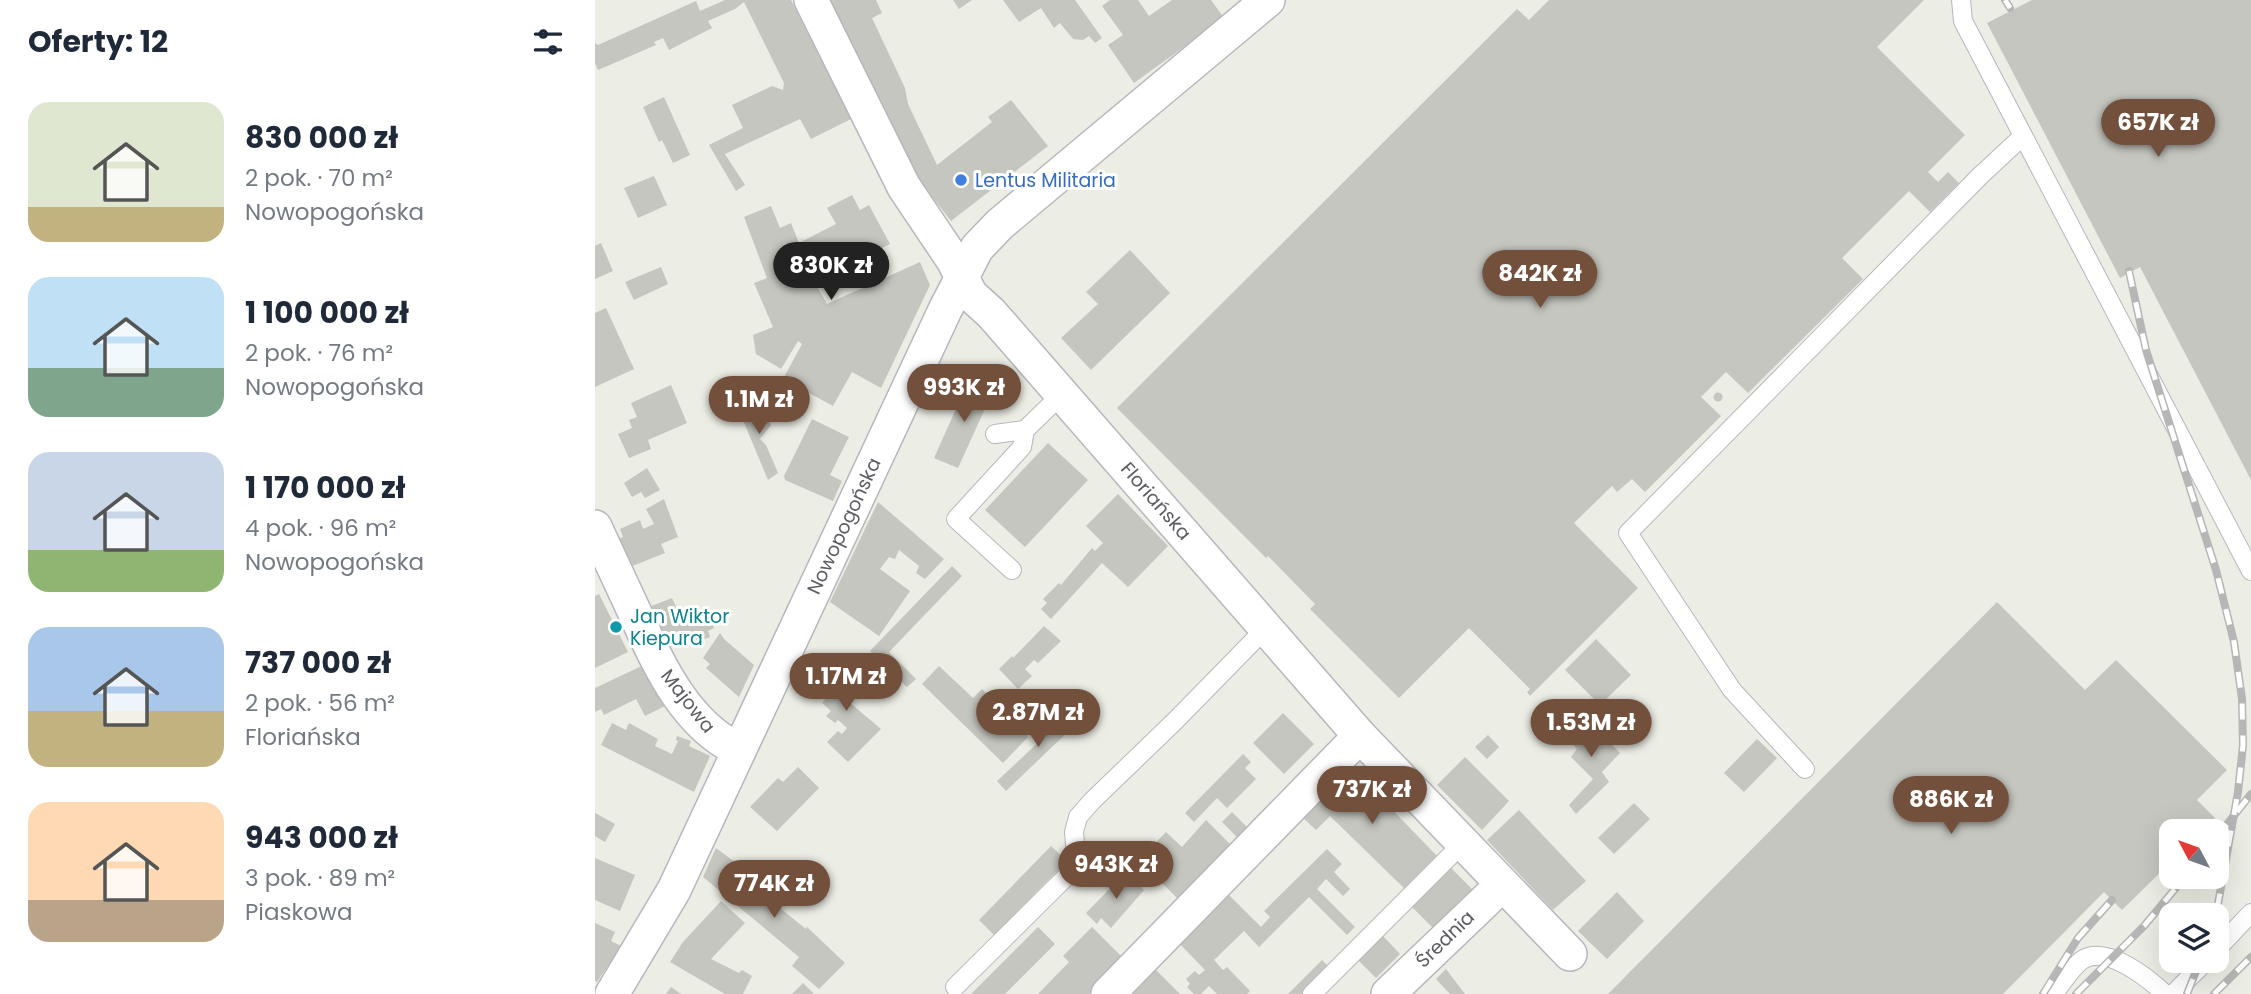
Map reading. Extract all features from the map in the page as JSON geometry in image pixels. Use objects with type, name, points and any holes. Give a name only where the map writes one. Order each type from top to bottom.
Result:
[{"type":"street","name":"Floriańska","points":[[811,0],[904,187],[953,260],[971,295],[991,313],[1360,736],[1570,954]]},
{"type":"street","name":"Nowopogońska","points":[[612,994],[674,890],[977,248],[1000,224],[1253,5]]},
{"type":"street","name":"Majowa","points":[[595,527],[661,667],[682,700],[709,732],[739,750]]},
{"type":"street","points":[[1108,994],[1360,736]]},
{"type":"street","name":"Średnia","points":[[1388,994],[1502,885]]},
{"type":"lane","points":[[1961,0],[1963,21],[2251,570]]},
{"type":"lane","points":[[1805,769],[1732,690],[1628,533],[1971,185],[2023,136]]},
{"type":"lane","points":[[995,434],[1024,430],[1062,394]]},
{"type":"lane","points":[[1012,570],[956,519],[1022,447],[1024,430]]},
{"type":"lane","points":[[955,987],[1077,866],[1074,832],[1078,817],[1266,627]]},
{"type":"lane","points":[[1312,994],[1462,843]]},
{"type":"lane","points":[[2229,936],[2251,913]]},
{"type":"lane","points":[[2053,994],[2081,961],[2094,955],[2111,958],[2148,978],[2165,994]]},
{"type":"lane","points":[[2173,994],[2194,973]]},
{"type":"building","points":[[725,0],[791,0],[851,119],[811,139],[800,119],[725,154],[745,185],[736,191],[709,145],[743,128],[732,105],[772,86],[783,90],[784,83],[744,2],[708,21],[712,28],[669,50],[663,38],[654,42],[656,45],[598,70],[595,63],[595,43],[598,45],[696,1],[700,11]]},
{"type":"building","points":[[825,0],[876,0],[882,13],[872,18],[937,165],[992,122],[988,117],[1011,100],[1048,146],[951,221],[918,179]]},
{"type":"building","points":[[953,0],[972,0],[959,9]]},
{"type":"building","points":[[1003,0],[1075,0],[1102,38],[1095,43],[1089,36],[1083,40],[1073,39],[1060,23],[1054,28],[1041,8],[1019,22]]},
{"type":"building","points":[[1110,0],[1138,0],[1149,16],[1172,0],[1211,0],[1224,18],[1134,83],[1108,45],[1123,35],[1102,6]]},
{"type":"building","points":[[1549,0],[1924,0],[1877,47],[1965,135],[1928,172],[1938,182],[1948,172],[1959,183],[1930,212],[1909,191],[1842,258],[1863,279],[1748,393],[1726,372],[1701,397],[1721,416],[1645,492],[1632,479],[1617,492],[1612,486],[1574,523],[1638,588],[1530,696],[1527,692],[1530,689],[1469,628],[1399,698],[1310,609],[1315,604],[1117,408],[1517,9],[1529,20]]},
{"type":"building","points":[[2032,0],[2251,0],[2251,480],[2140,267],[2120,278],[1987,23]]},
{"type":"building","points":[[664,97],[690,155],[673,163],[662,140],[659,142],[643,107]]},
{"type":"building","points":[[654,176],[667,205],[638,218],[624,188]]},
{"type":"building","points":[[852,195],[860,210],[869,205],[890,244],[846,266],[849,271],[833,279],[831,274],[815,283],[827,304],[920,262],[930,285],[881,388],[852,372],[833,406],[783,379],[802,344],[798,341],[781,369],[756,354],[753,335],[773,327],[754,283],[767,278],[744,217],[771,206],[780,228],[791,223],[799,243],[836,224],[827,208]]},
{"type":"building","points":[[601,243],[613,271],[595,279],[595,246]]},
{"type":"building","points":[[1130,250],[1170,293],[1091,370],[1061,338],[1098,304],[1086,292]]},
{"type":"building","points":[[661,267],[668,284],[634,300],[625,282]]},
{"type":"building","points":[[606,308],[634,369],[595,387],[595,313]]},
{"type":"building","points":[[969,380],[993,391],[958,468],[934,458]]},
{"type":"building","points":[[671,385],[687,423],[648,440],[651,449],[629,458],[618,434],[632,428],[629,420],[637,417],[631,403]]},
{"type":"building","points":[[1718,393],[1722,397],[1718,401],[1714,397]]},
{"type":"building","points":[[759,402],[771,425],[760,439],[766,445],[778,473],[768,480],[740,413]]},
{"type":"building","points":[[812,419],[849,437],[830,475],[842,481],[833,501],[785,480],[784,476]]},
{"type":"building","points":[[1048,443],[1088,480],[1025,547],[985,510]]},
{"type":"building","points":[[647,468],[660,490],[645,498],[641,492],[632,497],[624,483]]},
{"type":"building","points":[[1118,494],[1168,546],[1128,587],[1102,563],[1051,619],[1041,609],[1047,603],[1043,599],[1059,583],[1061,585],[1092,548],[1095,551],[1103,543],[1086,526]]},
{"type":"building","points":[[664,499],[678,537],[661,544],[665,553],[630,567],[619,539],[623,537],[620,529],[640,520],[643,529],[654,524],[646,509]]},
{"type":"building","points":[[878,502],[944,559],[925,579],[916,573],[919,566],[899,550],[895,559],[889,557],[880,569],[910,591],[879,636],[830,602]]},
{"type":"building","points":[[952,566],[962,576],[889,652],[916,679],[907,687],[870,651]]},
{"type":"building","points":[[599,594],[628,652],[595,668],[595,596]]},
{"type":"building","points":[[672,598],[677,609],[683,607],[687,616],[706,609],[714,628],[708,631],[710,637],[692,644],[690,638],[663,650],[646,608]]},
{"type":"building","points":[[1997,602],[2085,690],[2116,660],[2227,770],[2197,800],[2214,819],[2159,819],[2159,874],[2122,910],[2104,892],[2003,994],[1608,994]]},
{"type":"building","points":[[1044,626],[1061,641],[1038,663],[1034,660],[1025,669],[1032,676],[1018,689],[999,669]]},
{"type":"building","points":[[720,633],[754,665],[739,697],[706,668],[710,664],[703,658]]},
{"type":"building","points":[[1596,639],[1631,675],[1600,705],[1565,670]]},
{"type":"building","points":[[839,657],[851,667],[847,672],[856,680],[842,696],[881,729],[848,762],[827,742],[838,731],[842,734],[847,728],[838,720],[835,723],[826,716],[831,711],[822,703],[834,689],[821,677]]},
{"type":"building","points":[[646,664],[667,705],[645,716],[636,699],[604,715],[601,709],[595,712],[595,688]]},
{"type":"building","points":[[939,666],[973,698],[982,689],[1028,737],[1003,763],[922,684]]},
{"type":"building","points":[[1056,704],[1075,725],[1006,791],[997,781],[1059,723],[1048,711]]},
{"type":"building","points":[[1283,713],[1314,744],[1284,774],[1253,743]]},
{"type":"building","points":[[1585,717],[1620,753],[1602,772],[1609,782],[1576,814],[1569,805],[1593,779],[1571,757],[1577,749],[1565,735]]},
{"type":"building","points":[[612,723],[626,730],[629,723],[658,739],[655,746],[672,754],[678,741],[677,736],[691,741],[689,746],[710,756],[694,792],[601,745]]},
{"type":"building","points":[[1488,735],[1499,747],[1487,759],[1475,747]]},
{"type":"building","points":[[1757,739],[1777,758],[1744,792],[1724,773]]},
{"type":"building","points":[[1243,754],[1251,762],[1245,768],[1256,779],[1227,808],[1217,798],[1194,822],[1185,813]]},
{"type":"building","points":[[1465,757],[1509,801],[1482,830],[1437,785]]},
{"type":"building","points":[[1348,764],[1438,857],[1406,890],[1330,816],[1316,830],[1300,815]]},
{"type":"building","points":[[798,767],[819,788],[777,831],[750,807],[778,778],[783,782]]},
{"type":"building","points":[[1634,803],[1650,819],[1614,854],[1598,838]]},
{"type":"building","points":[[1519,810],[1586,881],[1553,910],[1487,840]]},
{"type":"building","points":[[1232,812],[1248,828],[1238,838],[1222,822]]},
{"type":"building","points":[[595,813],[615,824],[605,842],[595,836]]},
{"type":"building","points":[[1206,820],[1231,845],[1180,901],[1139,860],[1166,832],[1182,847]]},
{"type":"building","points":[[1051,846],[1067,861],[994,935],[979,920]]},
{"type":"building","points":[[716,848],[755,877],[747,887],[755,893],[761,893],[806,929],[807,927],[845,963],[819,989],[792,966],[799,957],[703,877]]},
{"type":"building","points":[[1327,849],[1342,864],[1334,872],[1350,889],[1343,896],[1326,879],[1317,889],[1355,927],[1347,935],[1309,897],[1259,947],[1244,931],[1214,960],[1223,970],[1227,967],[1250,991],[1247,994],[1217,994],[1209,986],[1201,994],[1194,994],[1187,987],[1190,984],[1186,979],[1195,971],[1199,975],[1205,970],[1178,942],[1227,893],[1261,927],[1270,917],[1264,911]]},
{"type":"building","points":[[595,858],[635,875],[620,911],[595,900]]},
{"type":"building","points":[[1449,866],[1474,891],[1435,930],[1410,905]]},
{"type":"building","points":[[1126,872],[1144,890],[1111,928],[1101,918],[1097,924],[1086,913]]},
{"type":"building","points":[[1617,892],[1644,921],[1607,959],[1578,931]]},
{"type":"building","points":[[721,901],[745,923],[711,959],[739,973],[742,970],[752,976],[743,994],[725,994],[670,962],[683,942]]},
{"type":"building","points":[[595,923],[615,932],[611,941],[621,946],[597,982],[595,981]]},
{"type":"building","points":[[1038,927],[1055,944],[1005,994],[971,994]]},
{"type":"building","points":[[1092,927],[1124,959],[1090,994],[1038,994],[1069,962],[1063,956]]},
{"type":"building","points":[[1381,934],[1400,954],[1376,978],[1357,959]]},
{"type":"building","points":[[1322,960],[1330,968],[1303,994],[1288,994]]},
{"type":"building","points":[[1154,968],[1180,994],[1127,994]]},
{"type":"building","points":[[1446,969],[1465,994],[1450,994],[1436,979]]},
{"type":"building","points":[[803,983],[814,994],[792,994]]},
{"type":"building","points":[[671,987],[681,994],[666,994]]},
{"type":"railway","points":[[2005,0],[2010,8]]},
{"type":"railway","points":[[2129,271],[2146,350],[2216,570],[2234,642],[2242,699],[2243,745],[2238,792],[2218,903]]},
{"type":"railway","points":[[2229,822],[2251,794]]},
{"type":"railway","points":[[2076,994],[2144,926],[2175,889]]},
{"type":"railway","points":[[2043,994],[2078,938],[2112,900]]},
{"type":"railway","points":[[2214,994],[2251,957]]},
{"type":"railway","points":[[2187,994],[2195,973]]},
{"type":"place","name":"Lentus Militaria","points":[[961,180]]},
{"type":"place","name":"Jan Wiktor Kiepura","points":[[616,627]]}]
